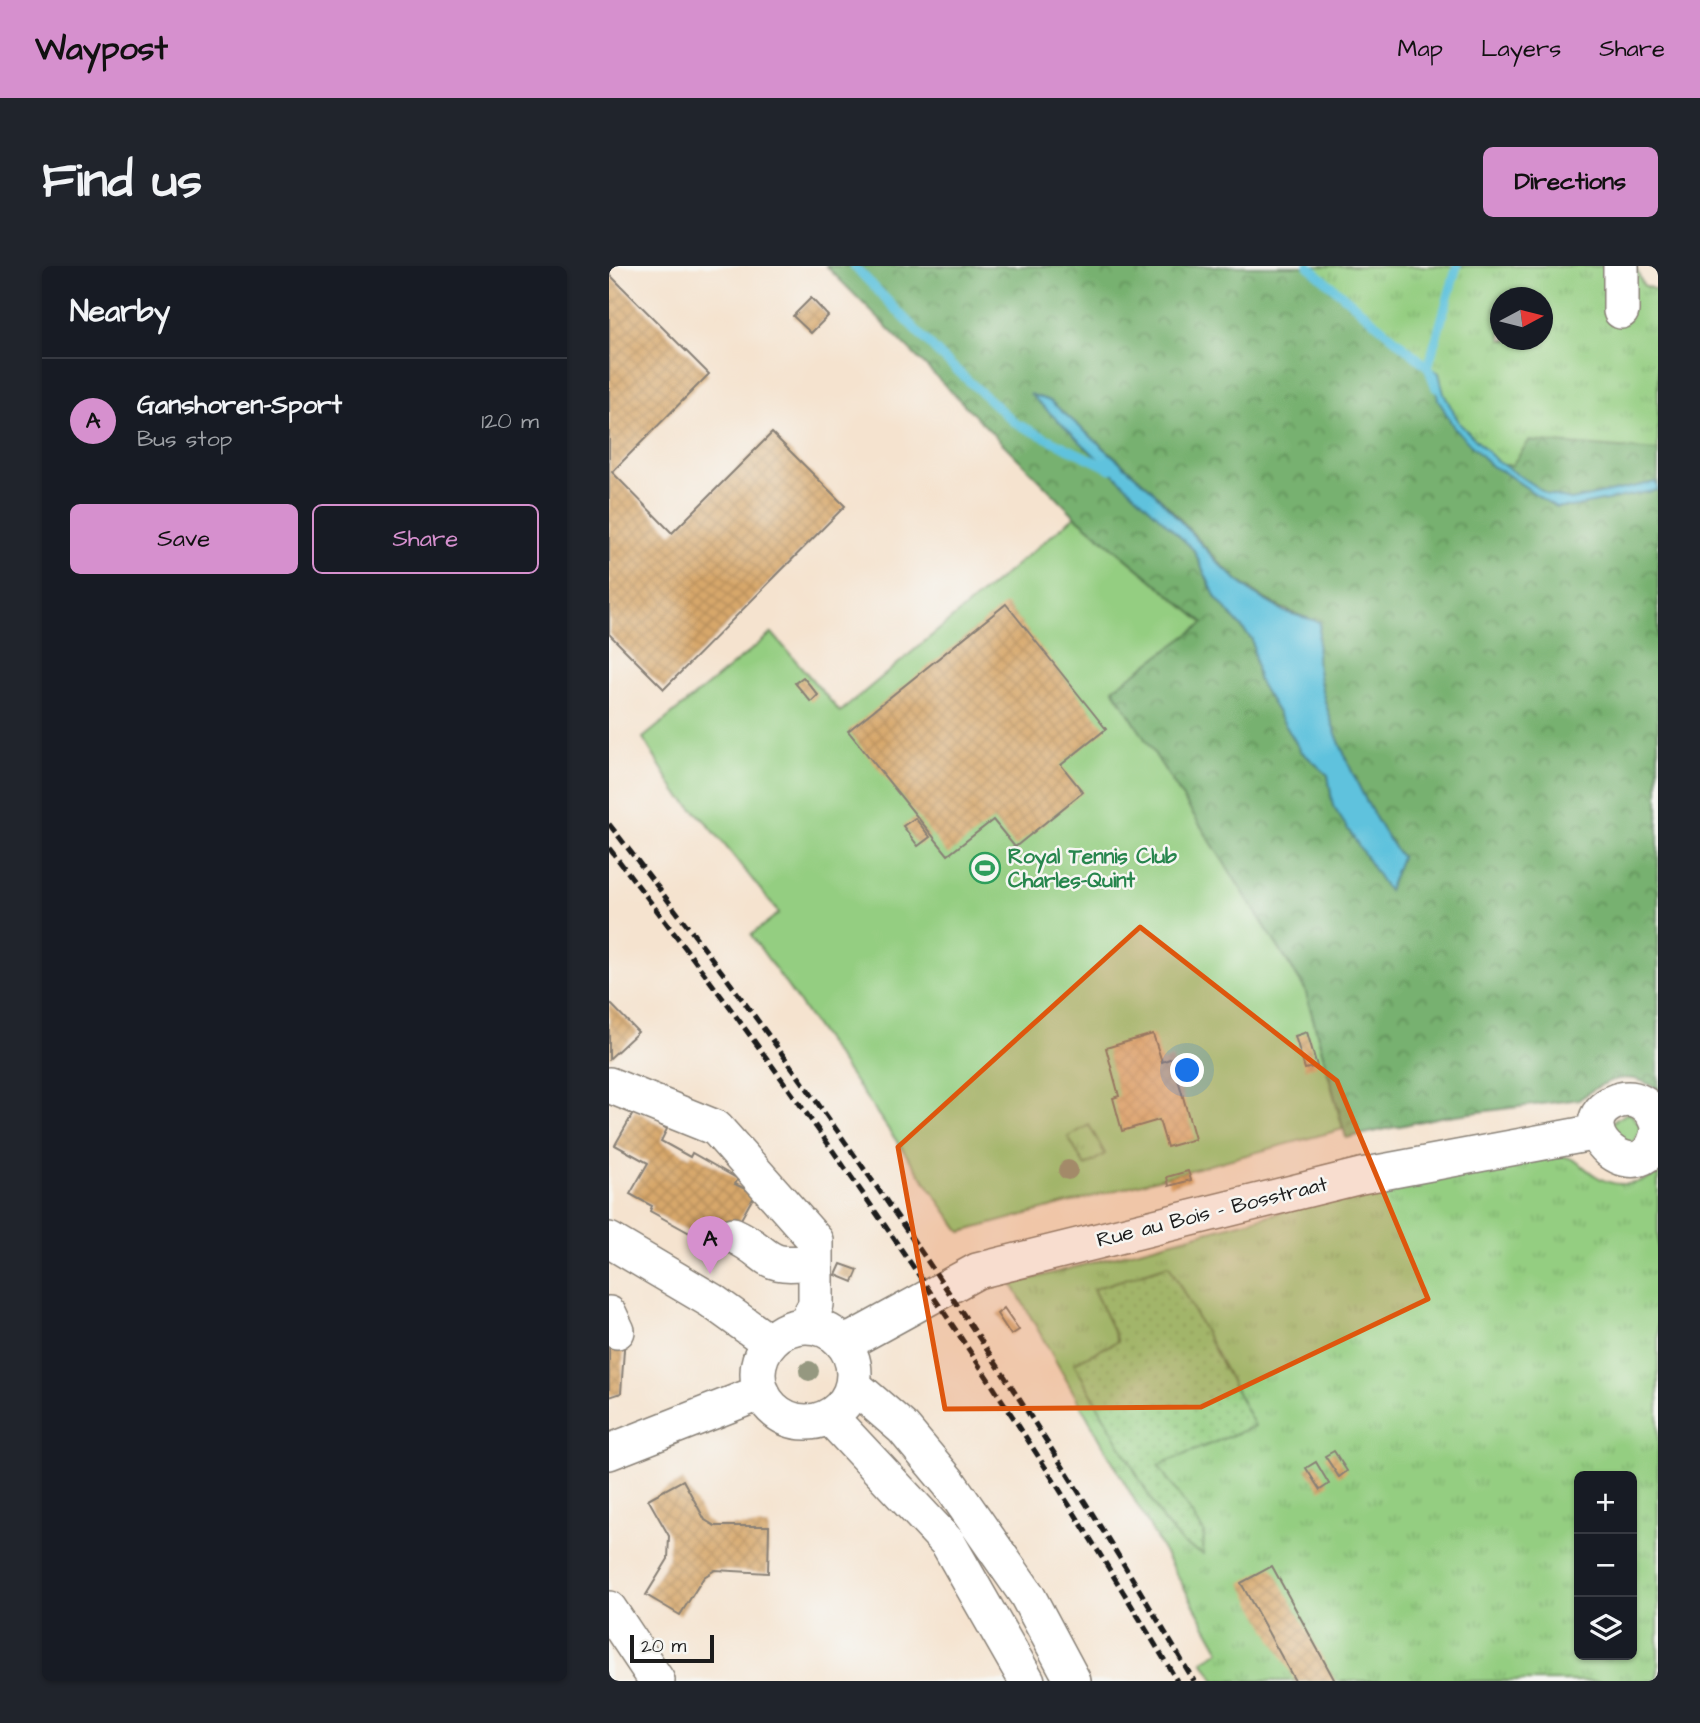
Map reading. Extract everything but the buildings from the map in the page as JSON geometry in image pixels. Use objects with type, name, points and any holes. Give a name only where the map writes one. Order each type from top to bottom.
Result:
[{"type":"street","points":[[1621,266],[1621,311]]},
{"type":"street","points":[[609,1085],[716,1128],[816,1241],[816,1305],[805,1325]]},
{"type":"street","name":"Rue au Bois - Bosstraat","points":[[844,1344],[977,1271],[1361,1176],[1597,1132],[1600,1115],[1607,1106],[1620,1099],[1638,1100],[1646,1104],[1655,1114],[1658,1128]]},
{"type":"street","points":[[797,1218],[768,1227],[737,1228],[772,1262],[784,1265],[816,1261]]},
{"type":"street","points":[[609,1240],[712,1301],[769,1342]]},
{"type":"street","points":[[805,1325],[832,1333],[844,1344],[853,1364],[853,1385],[839,1408],[829,1416],[803,1422],[790,1419],[769,1404],[762,1392],[758,1375],[761,1358],[769,1342],[788,1329],[805,1325]]},
{"type":"street","points":[[853,1385],[903,1428],[949,1483],[1027,1595],[1073,1681]]},
{"type":"street","points":[[609,1452],[762,1392]]},
{"type":"street","points":[[829,1416],[948,1543],[1027,1681]]},
{"type":"street","points":[[609,1609],[657,1681]]},
{"type":"highlighted area","points":[[1140,927],[1337,1081],[1428,1299],[1201,1407],[945,1409],[898,1147]]},
{"type":"green space","points":[[826,266],[1328,266],[1442,355],[1511,465],[1529,441],[1658,438],[1658,1090],[1638,1080],[1618,1079],[1599,1086],[1580,1099],[1440,1117],[1346,1138],[1305,989],[1113,689],[1204,623],[1075,516]],"holes":[[[1050,401],[1151,489],[1208,551],[1243,584],[1264,599],[1320,622],[1317,664],[1330,716],[1362,793],[1401,857],[1388,890],[1333,806],[1328,775],[1301,751],[1258,680],[1252,639],[1216,598],[1194,550],[1111,469]]]},
{"type":"green space","points":[[1308,266],[1635,266],[1643,285],[1658,291],[1658,451],[1529,441],[1512,465],[1497,465],[1456,423],[1439,395],[1428,367]]},
{"type":"green space","name":"Royal Tennis Club Charles-Quint","points":[[1075,516],[1205,624],[1114,689],[1305,989],[1343,1129],[961,1232],[751,935],[779,913],[707,823],[676,792],[643,738],[772,633],[840,712]]},
{"type":"green space","points":[[1629,1112],[1644,1129],[1630,1147],[1609,1124]]},
{"type":"green space","points":[[1089,1125],[1105,1154],[1085,1166],[1068,1137]]},
{"type":"green space","points":[[1563,1156],[1573,1159],[1611,1183],[1635,1183],[1658,1173],[1658,1681],[1215,1681],[1203,1661],[1220,1651],[1012,1284],[1405,1179]]},
{"type":"green space","points":[[1169,1265],[1255,1426],[1158,1465],[1204,1532],[1203,1554],[1183,1544],[1163,1521],[1074,1363],[1118,1341],[1093,1289]]},
{"type":"water","points":[[1431,368],[1439,373],[1444,394],[1460,424],[1497,461],[1547,494],[1571,500],[1656,482],[1658,490],[1572,507],[1556,507],[1492,467],[1454,428],[1438,399]]},
{"type":"water","points":[[1030,394],[1050,401],[1152,490],[1220,565],[1252,593],[1285,612],[1320,622],[1317,664],[1330,716],[1362,793],[1401,857],[1388,891],[1333,806],[1328,775],[1301,751],[1258,680],[1252,639],[1216,598],[1194,550]]},
{"type":"waterway","points":[[854,266],[940,355],[1015,423],[1111,469]]},
{"type":"waterway","points":[[1308,266],[1428,367],[1436,388]]},
{"type":"waterway","points":[[1428,367],[1457,266]]},
{"type":"railway","points":[[609,824],[766,1031],[915,1243],[1058,1460],[1194,1681]]},
{"type":"railway","points":[[609,848],[760,1050],[906,1256],[1045,1466],[1177,1681]]},
{"type":"place","name":"Royal Tennis Club Charles-Quint","points":[[985,868]]},
{"type":"place","name":"Ganshoren-Sport","points":[[710,1274]]}]
